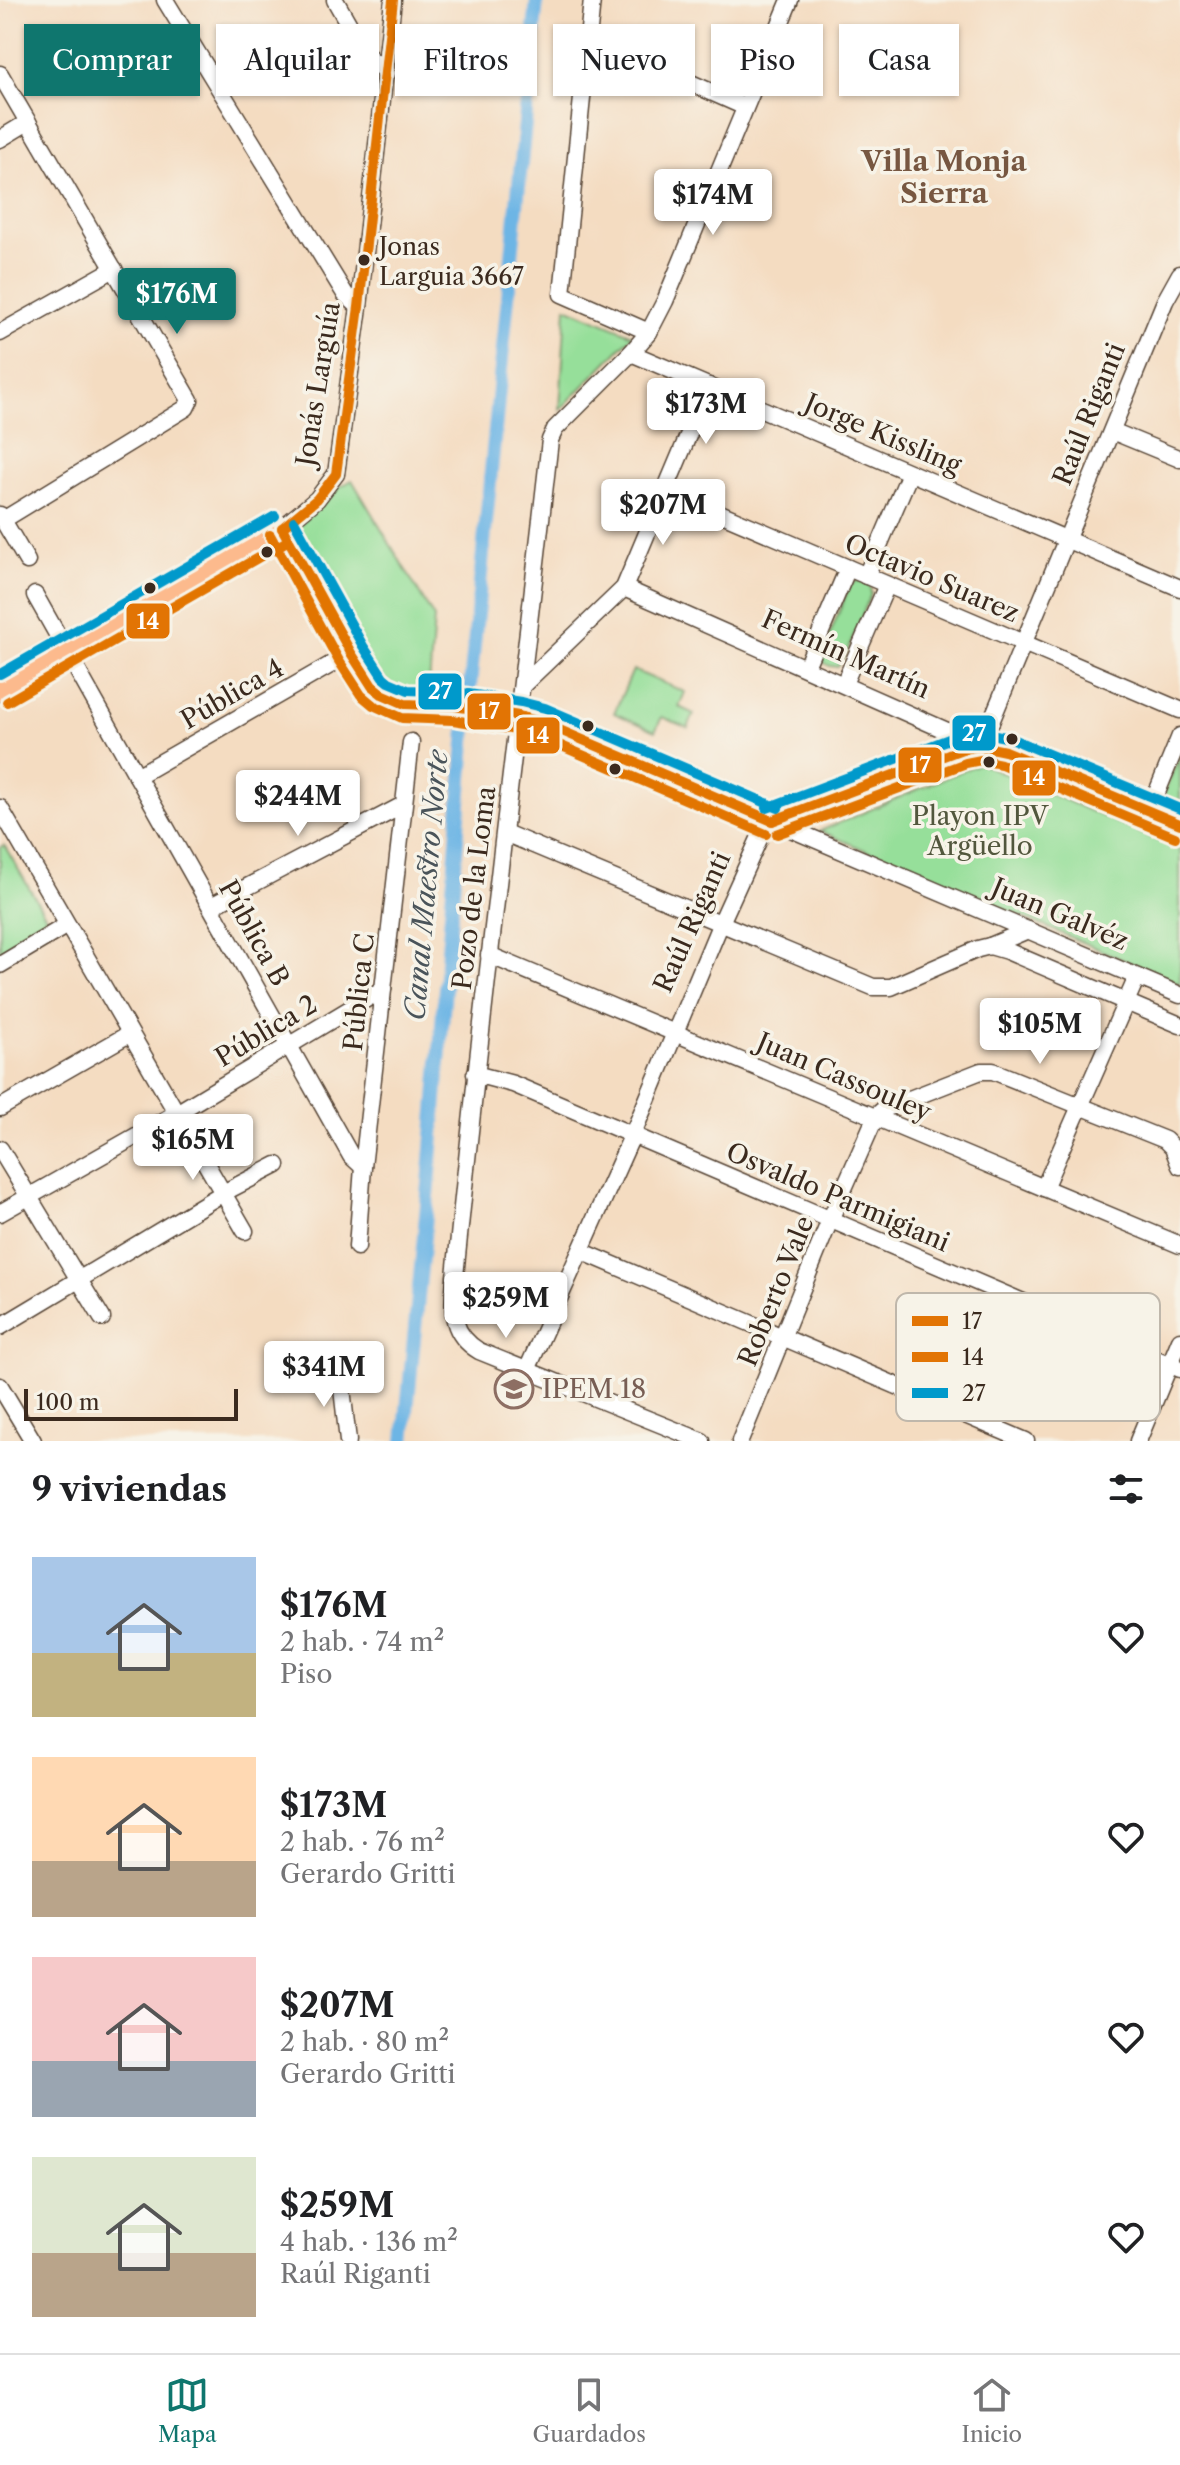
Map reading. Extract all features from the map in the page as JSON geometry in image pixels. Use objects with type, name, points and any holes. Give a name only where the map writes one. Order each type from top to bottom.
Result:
[{"type":"main road","name":"Jonás Larguía","points":[[0,690],[282,528]]},
{"type":"main road","name":"Juan Galvéz","points":[[282,528],[372,686],[394,701],[491,711],[541,722],[772,821]]},
{"type":"main road","name":"Fermín Martín","points":[[981,746],[1005,751],[1180,824]]},
{"type":"main road","points":[[772,821],[943,754],[981,746]]},
{"type":"street","points":[[165,0],[345,294],[359,307]]},
{"type":"street","points":[[335,0],[365,53],[386,74]]},
{"type":"street","name":"Jonás Larguía","points":[[282,528],[317,499],[336,474],[359,307],[393,0]]},
{"type":"street","points":[[589,24],[592,0]]},
{"type":"street","points":[[631,353],[649,332],[665,301],[790,0]]},
{"type":"street","points":[[0,74],[190,400],[186,408],[1,518],[27,561]]},
{"type":"street","points":[[695,85],[745,107]]},
{"type":"street","points":[[581,96],[562,294],[649,332]]},
{"type":"street","points":[[0,139],[28,122]]},
{"type":"street","points":[[0,333],[114,269]]},
{"type":"street","name":"Raúl Riganti","points":[[981,746],[1178,281]]},
{"type":"street","name":"Jorge Kissling","points":[[631,353],[1180,588]]},
{"type":"street","name":"Pozo de la Loma","points":[[527,1370],[479,1351],[464,1340],[455,1324],[453,1309],[475,1074],[550,440],[555,429],[631,353]]},
{"type":"street","points":[[523,685],[624,588],[709,386]]},
{"type":"street","points":[[1112,431],[1180,459]]},
{"type":"street","points":[[866,576],[910,473]]},
{"type":"street","name":"Octavio Suarez","points":[[666,490],[1180,710]]},
{"type":"street","points":[[806,667],[848,568]]},
{"type":"street","points":[[844,684],[887,585]]},
{"type":"street","name":"Fermín Martín","points":[[624,588],[981,746]]},
{"type":"street","name":"Pública B","points":[[35,595],[351,1156],[363,1167]]},
{"type":"street","name":"Pública 4","points":[[137,776],[351,653]]},
{"type":"street","points":[[1149,812],[1180,736]]},
{"type":"street","name":"Pública C","points":[[357,1247],[363,1167],[411,742]]},
{"type":"street","points":[[211,906],[403,805]]},
{"type":"street","points":[[0,808],[6,832],[67,925],[245,1231]]},
{"type":"street","name":"Raúl Riganti","points":[[527,1370],[632,1136],[720,925],[759,839],[772,821]]},
{"type":"street","name":"Juan Galvéz","points":[[772,821],[1180,995]]},
{"type":"street","points":[[505,833],[873,987],[891,987],[1028,930]]},
{"type":"street","points":[[0,965],[67,925]]},
{"type":"street","points":[[990,946],[1180,1025]]},
{"type":"street","name":"Juan Cassouley","points":[[489,955],[1180,1245]]},
{"type":"street","points":[[1044,1188],[1137,977]]},
{"type":"street","name":"Pública 2","points":[[29,1196],[175,1114],[383,989]]},
{"type":"street","points":[[0,1108],[129,1034]]},
{"type":"street","points":[[876,1116],[884,1109],[981,1071],[993,1071],[1165,1140],[1173,1148],[1180,1166]]},
{"type":"street","name":"Osvaldo Parmigiani","points":[[475,1074],[513,1084],[1001,1293]]},
{"type":"street","name":"Roberto Vale","points":[[740,1441],[876,1116]]},
{"type":"street","points":[[0,1149],[102,1318]]},
{"type":"street","points":[[0,1327],[223,1193],[277,1165]]},
{"type":"street","points":[[0,1213],[29,1196]]},
{"type":"street","points":[[581,1251],[896,1386]]},
{"type":"street","points":[[1160,1397],[1175,1367],[1180,1340]]},
{"type":"street","points":[[527,1370],[702,1441]]},
{"type":"street","points":[[340,1371],[346,1440]]},
{"type":"street","points":[[0,1386],[33,1441]]},
{"type":"street","points":[[979,1421],[1026,1441]]},
{"type":"street","points":[[1138,1441],[1148,1421]]},
{"type":"green space","points":[[566,307],[633,335],[560,410]]},
{"type":"green space","points":[[352,480],[434,618],[428,699],[400,692],[372,670],[295,529],[335,490]]},
{"type":"green space","points":[[856,581],[870,586],[871,594],[847,652],[838,666],[830,666],[820,658],[850,585]]},
{"type":"green space","points":[[633,670],[685,692],[679,707],[694,714],[688,728],[662,717],[655,731],[614,713]]},
{"type":"green space","points":[[1180,754],[1180,808],[1176,814],[1159,806]]},
{"type":"green space","name":"Playon IPV Argüello","points":[[980,763],[1180,850],[1180,984],[820,831]]},
{"type":"green space","points":[[4,845],[51,925],[0,956],[0,848]]},
{"type":"waterway","name":"Canal Maestro Norte","points":[[404,1441],[429,1185],[467,717],[537,0]]},
{"type":"transit line","name":"17","points":[[282,528],[317,499],[336,474],[359,307],[393,0]]},
{"type":"transit line","name":"27","points":[[0,674],[275,516]]},
{"type":"transit line","name":"27","points":[[294,521],[363,646],[389,682],[408,690],[456,692],[545,708],[778,808]]},
{"type":"transit line","name":"17","points":[[282,528],[351,653],[372,686],[382,694],[405,704],[454,706],[541,722],[772,821]]},
{"type":"transit line","name":"14","points":[[270,535],[339,661],[361,695],[373,705],[402,718],[453,720],[536,735],[766,834]]},
{"type":"transit line","name":"14","points":[[7,702],[289,540]]},
{"type":"transit line","name":"27","points":[[767,808],[957,736],[981,732],[1010,738],[1180,809]]},
{"type":"transit line","name":"17","points":[[772,821],[962,749],[981,746],[1005,751],[1180,824]]},
{"type":"transit line","name":"14","points":[[777,834],[981,760],[1001,764],[1175,837]]},
{"type":"place","name":"Jonas Larguia 3667","points":[[364,260]]},
{"type":"place","name":"IPEM 18","points":[[514,1389]]},
{"type":"district","name":"Villa Monja Sierra","points":[[944,177]]}]
